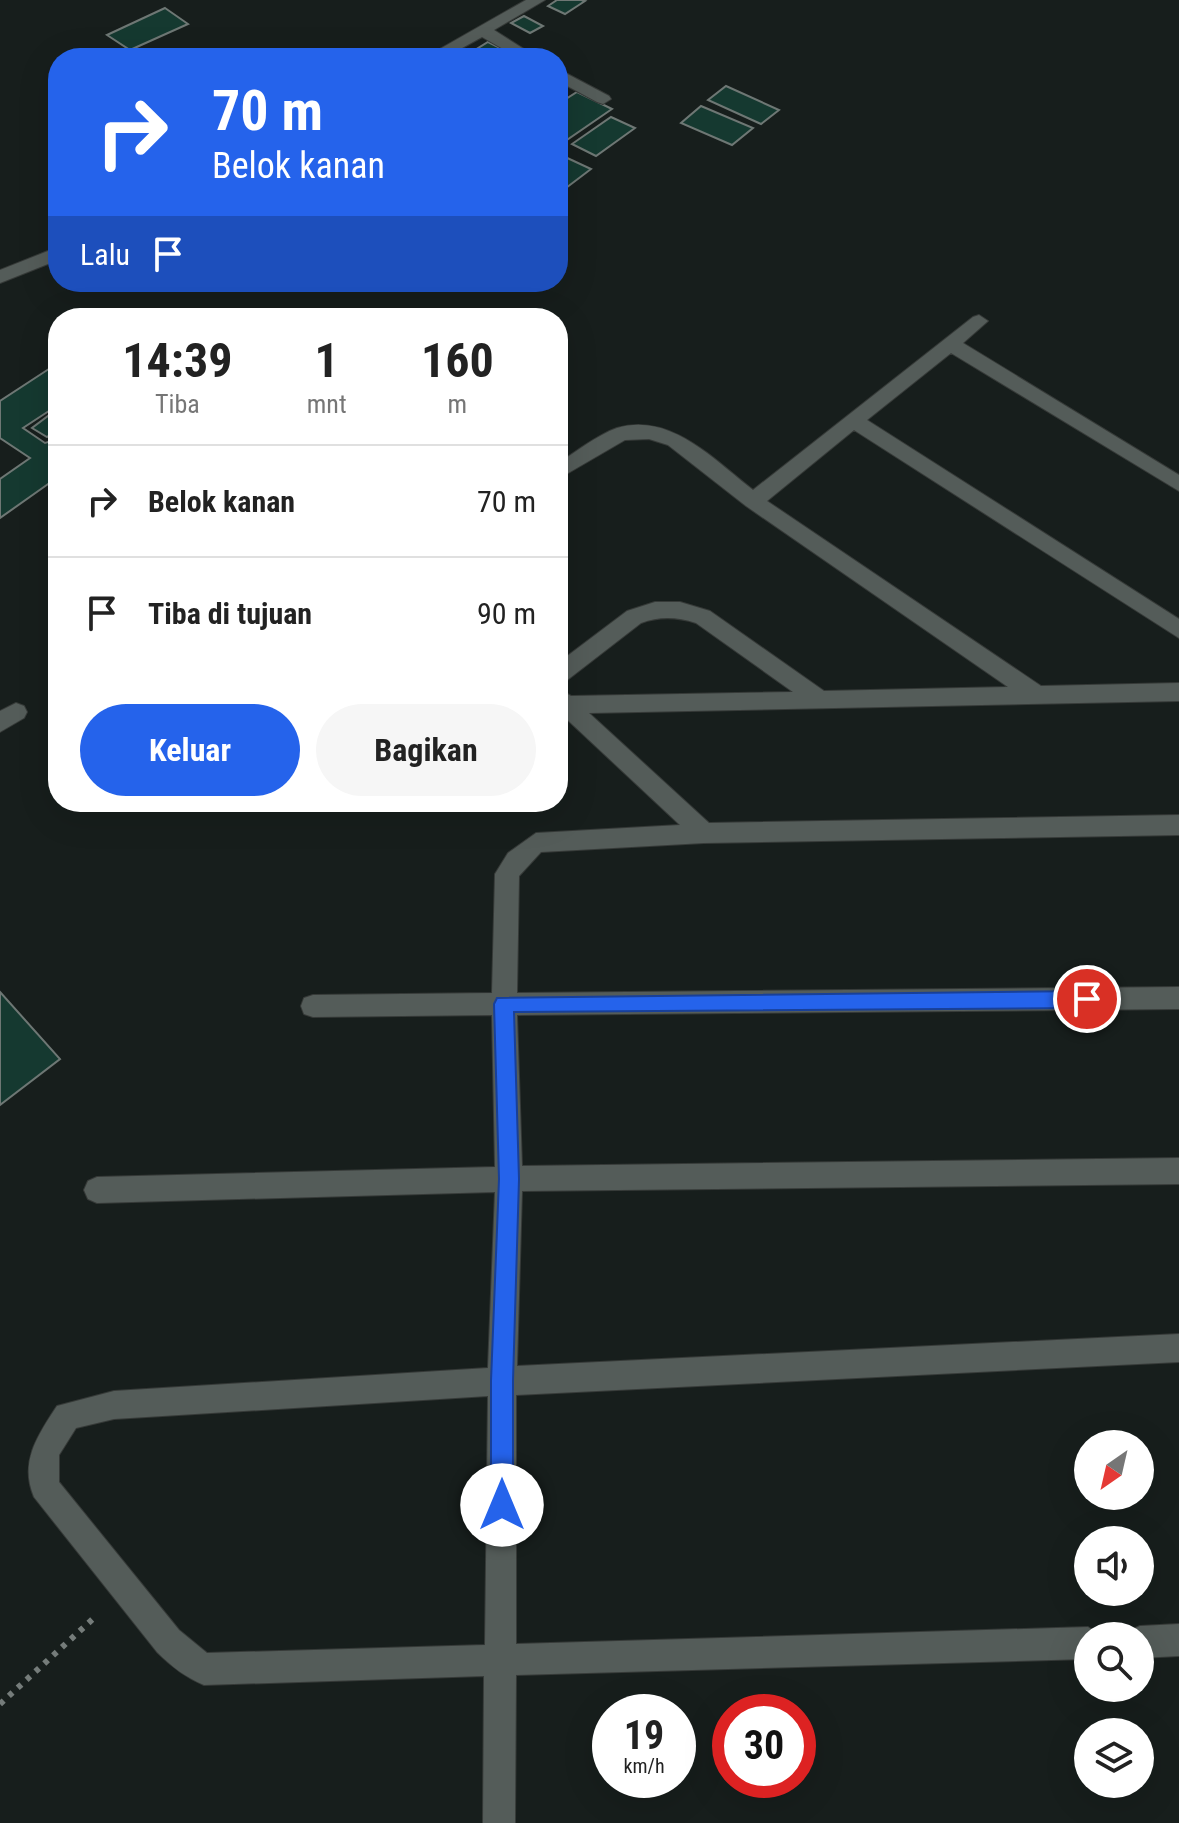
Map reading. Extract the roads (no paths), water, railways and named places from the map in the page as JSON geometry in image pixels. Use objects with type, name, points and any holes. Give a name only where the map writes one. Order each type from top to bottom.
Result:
[{"type":"street","points":[[450,48],[537,0]]},
{"type":"street","points":[[482,30],[513,48]]},
{"type":"street","points":[[568,80],[603,99]]},
{"type":"street","points":[[0,277],[48,257]]},
{"type":"street","points":[[753,501],[979,321]]},
{"type":"street","points":[[951,344],[1179,484]]},
{"type":"street","points":[[854,421],[1179,630]]},
{"type":"street","points":[[568,466],[621,434],[649,432],[675,440],[753,501],[1038,696]]},
{"type":"street","points":[[568,667],[634,617],[655,610],[680,610],[703,617],[821,700]]},
{"type":"street","points":[[568,702],[1179,692]]},
{"type":"street","points":[[568,707],[704,833]]},
{"type":"street","points":[[499,1823],[502,1381],[509,1179],[504,1004],[507,874],[516,860],[536,843],[704,833],[1179,825]]},
{"type":"street","points":[[313,1006],[1179,998]]},
{"type":"street","points":[[97,1190],[509,1179],[1179,1171]]},
{"type":"street","points":[[1074,1643],[204,1669],[186,1659],[168,1641],[44,1487],[44,1451],[67,1416],[114,1405],[502,1381],[1179,1348]]},
{"type":"street","points":[[1154,1641],[1179,1640]]}]
